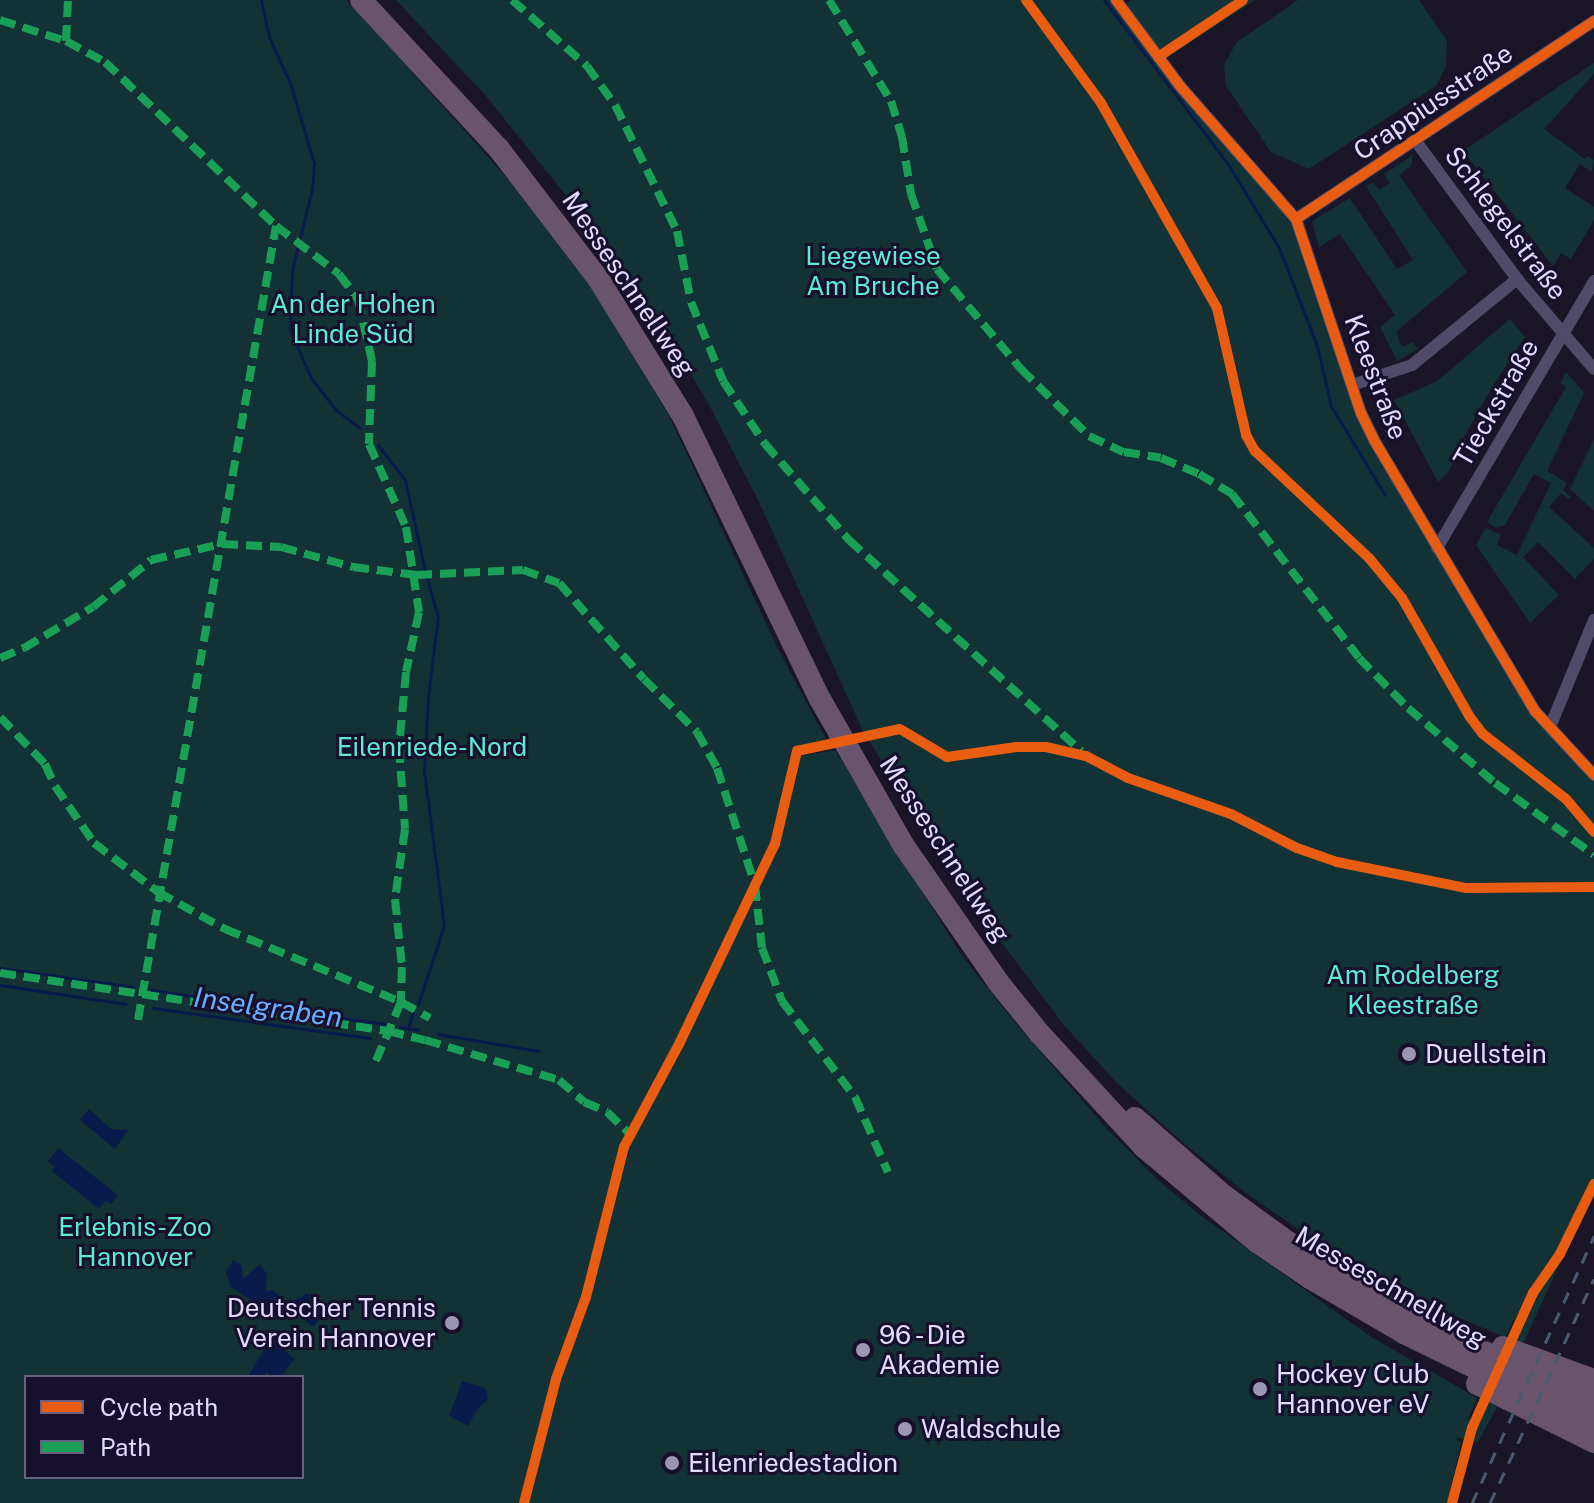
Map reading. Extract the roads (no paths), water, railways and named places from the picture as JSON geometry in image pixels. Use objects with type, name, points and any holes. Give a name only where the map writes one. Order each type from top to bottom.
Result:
[{"type":"highway","name":"Messeschnellweg","points":[[361,0],[499,149],[599,280],[683,416],[827,712],[904,846],[998,982],[1090,1091],[1175,1176],[1300,1271],[1404,1333],[1594,1421]]},
{"type":"highway","name":"Messeschnellweg","points":[[378,0],[506,140],[608,273],[694,409],[830,693],[914,840],[1007,974],[1099,1083],[1185,1164],[1266,1229],[1361,1290],[1422,1324],[1594,1401]]},
{"type":"highway","points":[[1361,1290],[1594,1380]]},
{"type":"highway","points":[[1404,1333],[1437,1361],[1505,1400],[1594,1442]]},
{"type":"street","name":"Kleestraße","points":[[1116,0],[1180,86],[1296,219],[1352,385],[1374,440],[1535,711],[1594,775]]},
{"type":"street","name":"Crappiusstraße","points":[[1296,219],[1594,21]]},
{"type":"street","name":"Schlegelstraße","points":[[1415,140],[1517,279],[1594,369]]},
{"type":"street","points":[[1352,385],[1419,361],[1517,279]]},
{"type":"street","name":"Tieckstraße","points":[[1437,548],[1594,281]]},
{"type":"street","points":[[1550,727],[1594,620]]},
{"type":"water","points":[[89,1109],[111,1129],[128,1130],[115,1149],[80,1120]]},
{"type":"water","points":[[58,1148],[118,1195],[111,1204],[106,1201],[99,1209],[52,1171],[54,1167],[48,1161]]},
{"type":"water","points":[[233,1260],[241,1265],[243,1279],[260,1264],[267,1274],[266,1290],[274,1291],[287,1303],[309,1293],[311,1310],[319,1320],[313,1327],[288,1305],[273,1300],[267,1302],[267,1318],[262,1320],[257,1304],[231,1287],[226,1272]]},
{"type":"water","points":[[275,1341],[294,1359],[282,1375],[269,1375],[267,1372],[265,1375],[249,1375],[268,1342],[272,1345]]},
{"type":"water","points":[[462,1381],[485,1388],[488,1399],[478,1408],[468,1426],[449,1416]]},
{"type":"waterway","points":[[261,0],[269,37],[290,83],[314,163],[312,189],[292,270],[290,330],[311,378],[336,410],[361,429]]},
{"type":"waterway","points":[[1104,0],[1228,164],[1279,248],[1317,346],[1331,406],[1385,495]]},
{"type":"waterway","points":[[378,445],[405,480],[425,571]]},
{"type":"waterway","points":[[418,1005],[444,925],[424,771],[428,696],[438,617],[427,578]]},
{"type":"waterway","name":"Inselgraben","points":[[0,968],[134,987]]},
{"type":"waterway","points":[[0,985],[126,1004]]},
{"type":"waterway","name":"Inselgraben","points":[[151,990],[385,1024]]},
{"type":"waterway","points":[[153,1008],[370,1038]]},
{"type":"waterway","points":[[408,1028],[413,1013]]},
{"type":"waterway","name":"Inselgraben","points":[[400,1027],[418,1030]]},
{"type":"waterway","points":[[438,1034],[539,1051]]},
{"type":"railway","points":[[1472,1503],[1594,1236]]},
{"type":"railway","points":[[1490,1503],[1594,1279]]},
{"type":"place","name":"Duellstein","points":[[1409,1054]]},
{"type":"place","name":"Deutscher Tennis Verein Hannover","points":[[452,1323]]},
{"type":"place","name":"96 - Die Akademie","points":[[863,1350]]},
{"type":"place","name":"Hockey Club Hannover eV","points":[[1260,1389]]},
{"type":"place","name":"Waldschule","points":[[905,1429]]},
{"type":"place","name":"Eilenriedestadion","points":[[672,1463]]},
{"type":"park label","name":"Liegewiese Am Bruche","points":[[873,271]]},
{"type":"park label","name":"An der Hohen Linde Süd","points":[[353,319]]},
{"type":"park label","name":"Eilenriede-Nord","points":[[432,747]]},
{"type":"park label","name":"Am Rodelberg Kleestraße","points":[[1413,990]]},
{"type":"park label","name":"Erlebnis-Zoo Hannover","points":[[135,1242]]}]
